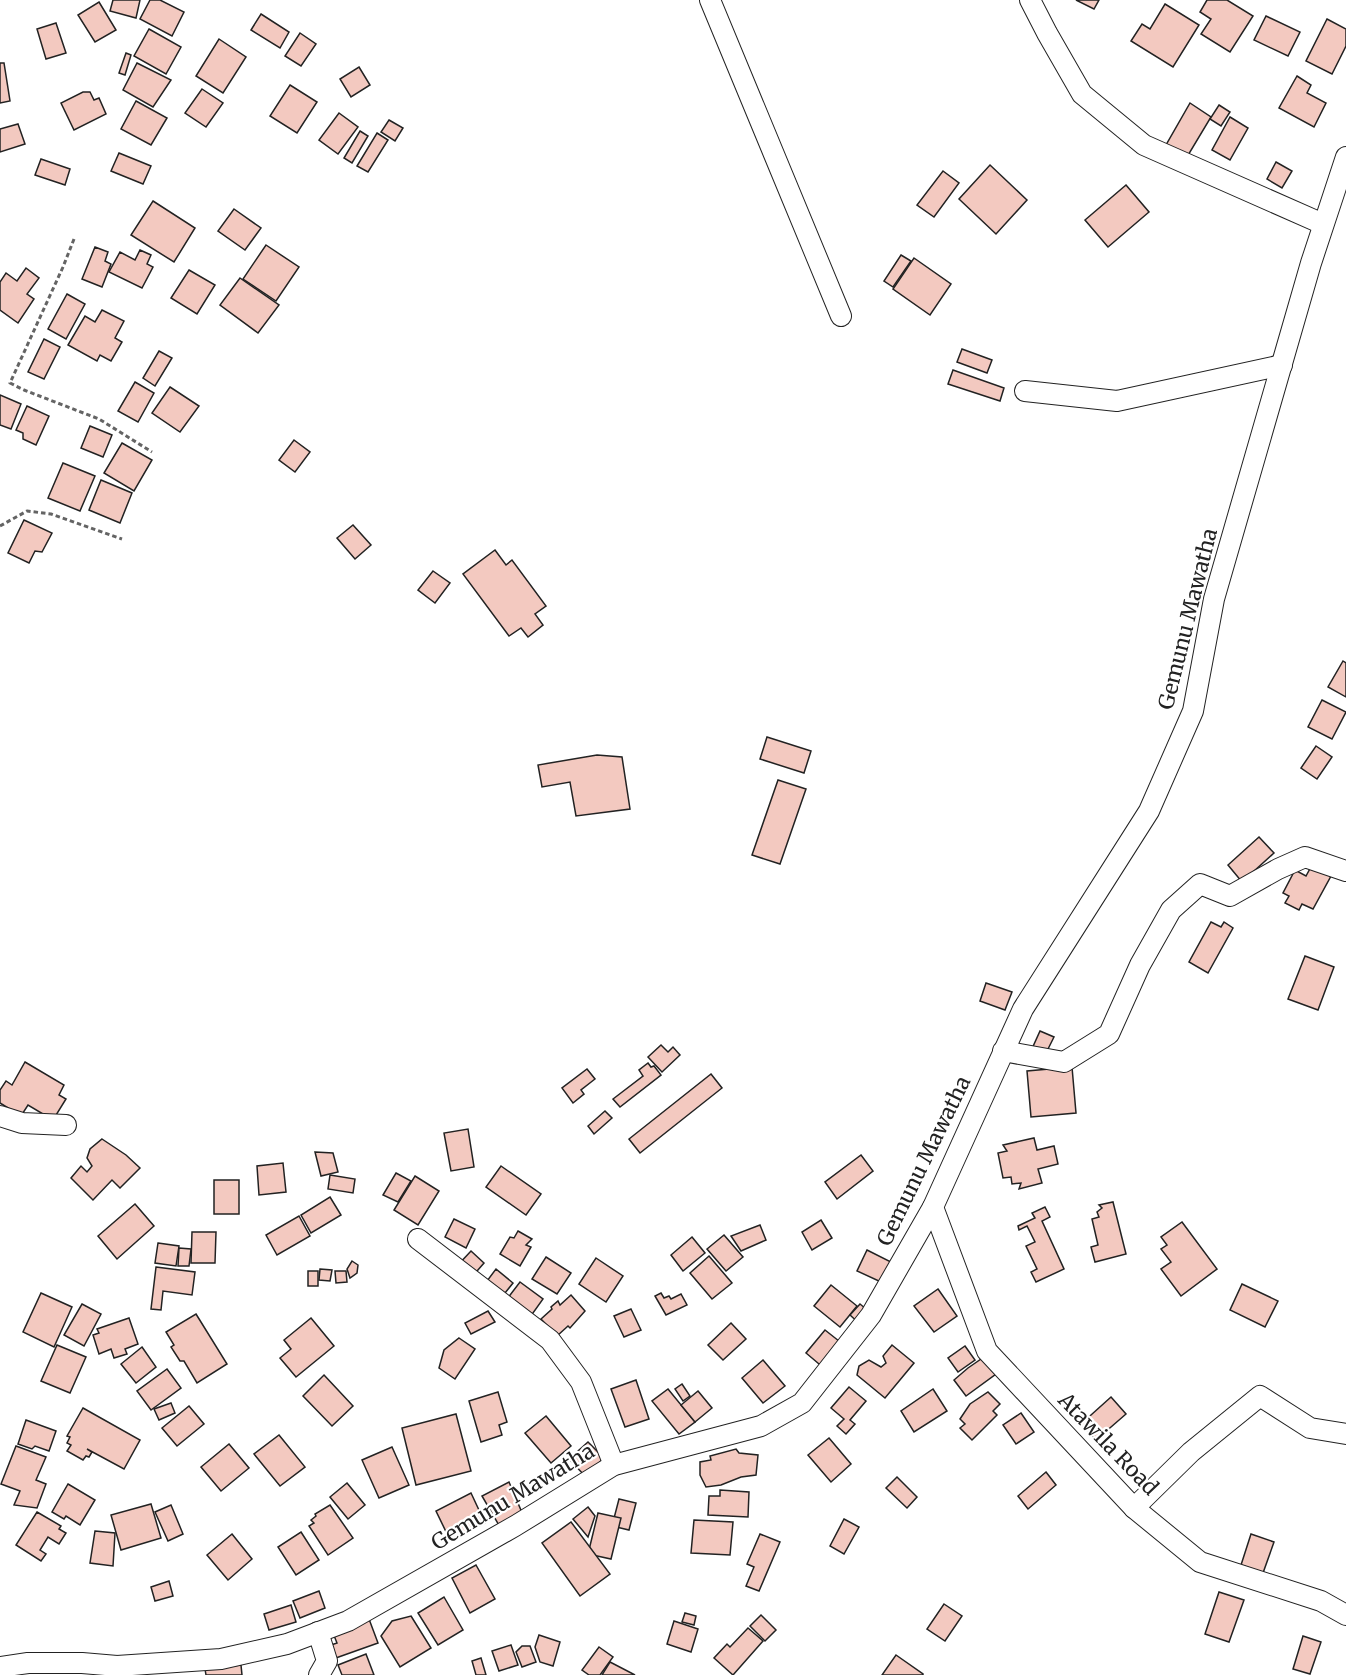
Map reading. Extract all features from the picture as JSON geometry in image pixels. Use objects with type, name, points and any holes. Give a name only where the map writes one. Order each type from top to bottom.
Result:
[{"type":"street","points":[[710,0],[841,316]]},
{"type":"street","points":[[1030,0],[1082,93],[1144,145],[1323,224]]},
{"type":"street","name":"Gemunu Mawatha","points":[[0,1666],[28,1663],[82,1663],[117,1666],[221,1659],[287,1644],[348,1621],[515,1526],[614,1465],[761,1426],[802,1402],[871,1315],[933,1207],[1023,1009],[1149,811],[1193,711],[1215,599],[1311,263],[1346,157]]},
{"type":"street","points":[[1025,391],[1117,401],[1282,365]]},
{"type":"street","points":[[1004,1051],[1064,1062],[1109,1034],[1140,965],[1171,910],[1200,884],[1230,896],[1278,868],[1305,857],[1346,871]]},
{"type":"street","points":[[0,1116],[22,1123],[66,1125]]},
{"type":"street","name":"Atawila Road","points":[[933,1207],[987,1352],[1134,1508],[1200,1562],[1321,1601],[1346,1615]]},
{"type":"street","points":[[418,1239],[550,1340],[581,1382],[614,1465]]},
{"type":"street","points":[[1134,1508],[1191,1452],[1260,1396],[1310,1428],[1346,1434]]},
{"type":"street","points":[[318,1632],[327,1661],[319,1675]]},
{"type":"path","points":[[74,239],[10,383],[99,419],[152,452]]},
{"type":"path","points":[[0,526],[27,511],[51,514],[122,539]]},
{"type":"building","points":[[113,0],[140,0],[136,18],[110,11]]},
{"type":"building","points":[[150,0],[160,0],[184,12],[172,36],[140,19]]},
{"type":"building","points":[[1076,0],[1099,0],[1094,9]]},
{"type":"building","points":[[1207,0],[1227,0],[1253,16],[1230,52],[1201,34],[1211,19],[1200,12]]},
{"type":"building","points":[[99,2],[116,30],[95,42],[78,15]]},
{"type":"building","points":[[1165,4],[1199,25],[1173,67],[1131,41],[1142,24],[1150,29]]},
{"type":"building","points":[[261,14],[289,32],[280,48],[251,30]]},
{"type":"building","points":[[1266,16],[1300,32],[1288,56],[1254,40]]},
{"type":"building","points":[[1327,19],[1346,29],[1346,46],[1332,74],[1306,61]]},
{"type":"building","points":[[56,23],[66,53],[46,59],[37,29]]},
{"type":"building","points":[[149,29],[181,47],[166,74],[134,56]]},
{"type":"building","points":[[300,33],[316,44],[301,66],[285,56]]},
{"type":"building","points":[[219,39],[246,57],[223,93],[196,76]]},
{"type":"building","points":[[126,53],[131,55],[125,75],[119,73]]},
{"type":"building","points":[[0,63],[4,63],[10,101],[0,103]]},
{"type":"building","points":[[137,63],[171,80],[153,107],[123,90]]},
{"type":"building","points":[[359,67],[370,85],[351,97],[340,79]]},
{"type":"building","points":[[1297,76],[1311,85],[1307,93],[1326,103],[1314,127],[1279,108]]},
{"type":"building","points":[[290,85],[317,102],[297,133],[270,116]]},
{"type":"building","points":[[202,89],[223,103],[206,127],[185,113]]},
{"type":"building","points":[[83,92],[90,92],[94,100],[99,98],[106,114],[74,130],[61,103]]},
{"type":"building","points":[[136,101],[167,118],[151,145],[121,129]]},
{"type":"building","points":[[1190,103],[1211,117],[1187,157],[1166,145]]},
{"type":"building","points":[[1219,105],[1230,112],[1221,126],[1210,119]]},
{"type":"building","points":[[339,113],[358,127],[338,154],[319,140]]},
{"type":"building","points":[[1230,117],[1248,128],[1230,160],[1212,150]]},
{"type":"building","points":[[389,120],[403,128],[395,141],[381,132]]},
{"type":"building","points":[[18,124],[25,144],[0,152],[0,129]]},
{"type":"building","points":[[360,131],[368,136],[352,163],[344,158]]},
{"type":"building","points":[[377,133],[388,140],[368,172],[357,166]]},
{"type":"building","points":[[119,153],[151,166],[143,184],[111,171]]},
{"type":"building","points":[[41,159],[70,169],[65,185],[35,175]]},
{"type":"building","points":[[1276,162],[1292,171],[1282,188],[1267,179]]},
{"type":"building","points":[[990,165],[1027,200],[996,234],[959,199]]},
{"type":"building","points":[[943,171],[959,183],[934,217],[917,205]]},
{"type":"building","points":[[1126,185],[1149,212],[1108,247],[1085,220]]},
{"type":"building","points":[[153,201],[195,228],[174,262],[131,235]]},
{"type":"building","points":[[234,209],[261,228],[245,250],[218,231]]},
{"type":"building","points":[[266,245],[299,267],[276,301],[243,279]]},
{"type":"building","points":[[95,247],[108,252],[105,261],[111,264],[102,287],[82,279]]},
{"type":"building","points":[[140,250],[151,255],[147,264],[153,267],[142,288],[109,272],[120,252],[135,260]]},
{"type":"building","points":[[901,255],[911,261],[893,287],[884,281]]},
{"type":"building","points":[[914,258],[951,284],[930,315],[893,289]]},
{"type":"building","points":[[26,268],[39,278],[27,294],[34,299],[18,323],[0,310],[0,282],[6,273],[17,281]]},
{"type":"building","points":[[189,270],[215,285],[197,314],[171,298]]},
{"type":"building","points":[[240,278],[279,305],[258,333],[220,305]]},
{"type":"building","points":[[67,294],[85,304],[66,339],[48,329]]},
{"type":"building","points":[[102,310],[124,321],[115,338],[122,342],[111,361],[100,355],[97,361],[68,345],[85,316],[95,322]]},
{"type":"building","points":[[44,339],[60,347],[44,379],[28,372]]},
{"type":"building","points":[[962,349],[992,360],[987,373],[957,362]]},
{"type":"building","points":[[159,351],[172,358],[155,386],[143,378]]},
{"type":"building","points":[[953,370],[1004,388],[1000,401],[948,384]]},
{"type":"building","points":[[135,382],[154,393],[138,422],[118,411]]},
{"type":"building","points":[[170,387],[199,406],[180,432],[152,413]]},
{"type":"building","points":[[0,395],[21,404],[11,429],[0,425]]},
{"type":"building","points":[[27,406],[49,416],[36,445],[23,439],[23,433],[16,430]]},
{"type":"building","points":[[90,426],[112,435],[103,457],[81,448]]},
{"type":"building","points":[[294,440],[310,452],[295,472],[279,460]]},
{"type":"building","points":[[122,443],[152,460],[134,491],[104,473]]},
{"type":"building","points":[[63,463],[95,476],[80,511],[48,498]]},
{"type":"building","points":[[101,480],[132,493],[120,523],[89,510]]},
{"type":"building","points":[[24,520],[52,533],[42,552],[35,551],[29,563],[8,553]]},
{"type":"building","points":[[353,525],[371,545],[355,559],[337,538]]},
{"type":"building","points":[[495,550],[506,565],[512,560],[546,606],[535,614],[543,625],[528,637],[521,628],[509,636],[463,574]]},
{"type":"building","points":[[433,571],[450,583],[435,603],[418,590]]},
{"type":"building","points":[[1343,661],[1346,663],[1346,697],[1328,687]]},
{"type":"building","points":[[1322,700],[1346,712],[1332,739],[1308,727]]},
{"type":"building","points":[[767,737],[811,751],[804,773],[760,759]]},
{"type":"building","points":[[1316,746],[1332,757],[1317,779],[1301,768]]},
{"type":"building","points":[[597,755],[622,757],[630,809],[576,816],[570,782],[542,787],[538,765]]},
{"type":"building","points":[[778,780],[806,789],[780,864],[752,855]]},
{"type":"building","points":[[1259,837],[1274,853],[1242,882],[1228,865]]},
{"type":"building","points":[[1312,865],[1331,876],[1313,909],[1302,904],[1299,910],[1285,903],[1289,896],[1283,893],[1295,870],[1306,876]]},
{"type":"building","points":[[1211,922],[1221,927],[1224,922],[1233,928],[1208,973],[1189,962]]},
{"type":"building","points":[[1305,956],[1334,967],[1318,1010],[1288,999]]},
{"type":"building","points":[[986,983],[1012,992],[1005,1010],[980,1001]]},
{"type":"building","points":[[1040,1031],[1054,1037],[1044,1057],[1031,1051]]},
{"type":"building","points":[[661,1045],[668,1052],[673,1047],[680,1055],[662,1072],[648,1057]]},
{"type":"building","points":[[25,1062],[64,1085],[59,1095],[66,1099],[53,1120],[28,1105],[21,1116],[0,1103],[0,1090],[6,1081],[12,1085]]},
{"type":"building","points":[[648,1063],[651,1067],[654,1066],[661,1075],[620,1107],[613,1099],[643,1076],[639,1070]]},
{"type":"building","points":[[1072,1067],[1076,1113],[1031,1117],[1027,1071]]},
{"type":"building","points":[[587,1069],[595,1079],[581,1090],[584,1094],[573,1103],[562,1088]]},
{"type":"building","points":[[711,1074],[722,1088],[640,1153],[629,1139]]},
{"type":"building","points":[[605,1111],[612,1118],[594,1134],[588,1126]]},
{"type":"building","points":[[468,1129],[474,1167],[451,1171],[444,1133]]},
{"type":"building","points":[[1034,1138],[1037,1150],[1054,1146],[1058,1164],[1038,1169],[1042,1183],[1019,1189],[1021,1183],[1012,1184],[1011,1177],[1003,1178],[998,1153],[1007,1151],[1003,1145]]},
{"type":"building","points":[[102,1139],[126,1155],[140,1168],[120,1188],[112,1180],[93,1200],[71,1178],[81,1166],[87,1172],[92,1166],[87,1158],[90,1149]]},
{"type":"building","points":[[315,1152],[333,1153],[338,1172],[321,1176]]},
{"type":"building","points":[[861,1155],[873,1171],[837,1199],[825,1182]]},
{"type":"building","points":[[283,1163],[286,1192],[259,1195],[257,1166]]},
{"type":"building","points":[[501,1166],[541,1194],[526,1215],[486,1187]]},
{"type":"building","points":[[396,1173],[411,1181],[398,1202],[383,1195]]},
{"type":"building","points":[[330,1175],[355,1179],[353,1193],[328,1189]]},
{"type":"building","points":[[415,1176],[439,1191],[418,1225],[394,1210]]},
{"type":"building","points":[[214,1180],[239,1180],[239,1214],[214,1214]]},
{"type":"building","points":[[330,1197],[341,1215],[311,1233],[301,1215]]},
{"type":"building","points":[[1113,1202],[1126,1254],[1095,1262],[1091,1247],[1098,1245],[1092,1219],[1099,1217],[1097,1212],[1102,1208],[1099,1205]]},
{"type":"building","points":[[135,1204],[154,1226],[117,1259],[98,1236]]},
{"type":"building","points":[[1045,1207],[1050,1217],[1042,1221],[1064,1269],[1036,1282],[1031,1272],[1037,1269],[1026,1246],[1035,1242],[1027,1226],[1019,1230],[1018,1226],[1035,1218],[1032,1213]]},
{"type":"building","points":[[299,1216],[310,1236],[277,1255],[266,1235]]},
{"type":"building","points":[[454,1219],[475,1229],[466,1248],[445,1237]]},
{"type":"building","points":[[821,1220],[832,1238],[812,1250],[802,1232]]},
{"type":"building","points":[[1182,1222],[1217,1269],[1181,1296],[1161,1269],[1171,1262],[1161,1249],[1167,1245],[1161,1237]]},
{"type":"building","points":[[760,1225],[766,1240],[741,1251],[731,1236]]},
{"type":"building","points":[[518,1231],[532,1239],[526,1245],[531,1247],[520,1266],[500,1254],[510,1237],[514,1238]]},
{"type":"building","points":[[192,1232],[216,1232],[215,1263],[191,1263]]},
{"type":"building","points":[[724,1235],[743,1257],[726,1271],[707,1249]]},
{"type":"building","points":[[692,1237],[705,1253],[683,1271],[671,1255]]},
{"type":"building","points":[[158,1243],[179,1246],[176,1266],[155,1263]]},
{"type":"building","points":[[179,1248],[191,1249],[189,1266],[178,1266]]},
{"type":"building","points":[[867,1250],[891,1262],[881,1282],[857,1271]]},
{"type":"building","points":[[471,1251],[484,1263],[471,1278],[457,1266]]},
{"type":"building","points":[[709,1256],[732,1283],[712,1299],[690,1273]]},
{"type":"building","points":[[546,1257],[571,1273],[557,1294],[532,1279]]},
{"type":"building","points":[[596,1258],[623,1276],[606,1302],[579,1284]]},
{"type":"building","points":[[352,1261],[358,1265],[357,1273],[350,1278],[347,1269]]},
{"type":"building","points":[[156,1267],[195,1272],[192,1295],[163,1291],[161,1310],[151,1309]]},
{"type":"building","points":[[320,1269],[332,1270],[330,1281],[319,1280]]},
{"type":"building","points":[[496,1269],[513,1283],[501,1298],[484,1285]]},
{"type":"building","points":[[308,1271],[318,1271],[318,1286],[308,1286]]},
{"type":"building","points":[[335,1271],[346,1271],[347,1282],[336,1283]]},
{"type":"building","points":[[520,1282],[543,1299],[528,1320],[504,1303]]},
{"type":"building","points":[[1242,1284],[1278,1301],[1265,1327],[1230,1310]]},
{"type":"building","points":[[831,1285],[857,1306],[840,1327],[814,1306]]},
{"type":"building","points":[[938,1289],[957,1316],[934,1332],[914,1306]]},
{"type":"building","points":[[41,1293],[72,1307],[54,1347],[23,1332]]},
{"type":"building","points":[[661,1293],[664,1298],[669,1296],[671,1299],[681,1294],[687,1305],[666,1315],[655,1296]]},
{"type":"building","points":[[571,1295],[585,1311],[570,1328],[568,1326],[557,1336],[541,1319],[558,1301],[560,1305]]},
{"type":"building","points":[[82,1304],[101,1314],[84,1346],[64,1335]]},
{"type":"building","points":[[860,1304],[871,1313],[861,1325],[850,1315]]},
{"type":"building","points":[[631,1309],[641,1330],[624,1337],[614,1316]]},
{"type":"building","points":[[488,1311],[495,1322],[471,1334],[465,1323]]},
{"type":"building","points":[[196,1314],[227,1364],[197,1383],[184,1361],[180,1361],[171,1347],[174,1345],[166,1332]]},
{"type":"building","points":[[129,1318],[138,1344],[125,1349],[127,1354],[114,1358],[111,1349],[99,1354],[93,1335],[99,1333],[97,1329]]},
{"type":"building","points":[[311,1318],[334,1346],[296,1377],[280,1358],[291,1349],[284,1340]]},
{"type":"building","points":[[731,1323],[746,1339],[723,1360],[708,1345]]},
{"type":"building","points":[[825,1330],[844,1345],[825,1369],[806,1353]]},
{"type":"building","points":[[459,1338],[475,1349],[455,1379],[439,1368],[444,1350]]},
{"type":"building","points":[[57,1345],[86,1357],[70,1393],[41,1381]]},
{"type":"building","points":[[892,1345],[914,1363],[885,1398],[857,1375],[859,1366],[869,1360],[881,1367],[886,1363],[883,1356]]},
{"type":"building","points":[[965,1346],[975,1360],[958,1372],[948,1358]]},
{"type":"building","points":[[142,1347],[156,1367],[136,1383],[121,1364]]},
{"type":"building","points":[[984,1357],[996,1374],[966,1396],[954,1380]]},
{"type":"building","points":[[763,1360],[785,1386],[763,1403],[742,1378]]},
{"type":"building","points":[[167,1369],[181,1388],[151,1410],[137,1391]]},
{"type":"building","points":[[324,1375],[353,1406],[332,1426],[303,1396]]},
{"type":"building","points":[[636,1380],[649,1419],[625,1427],[611,1389]]},
{"type":"building","points":[[682,1384],[690,1396],[683,1401],[675,1389]]},
{"type":"building","points":[[849,1387],[866,1401],[850,1420],[855,1424],[846,1434],[837,1426],[844,1419],[831,1408]]},
{"type":"building","points":[[668,1389],[695,1422],[679,1434],[652,1401]]},
{"type":"building","points":[[933,1389],[947,1411],[914,1432],[901,1411]]},
{"type":"building","points":[[698,1391],[712,1408],[695,1422],[681,1405]]},
{"type":"building","points":[[498,1392],[507,1422],[499,1425],[502,1435],[481,1442],[469,1401]]},
{"type":"building","points":[[988,1392],[1000,1404],[993,1411],[997,1415],[972,1440],[960,1428],[965,1424],[960,1419],[970,1404]]},
{"type":"building","points":[[1111,1397],[1126,1414],[1096,1440],[1081,1424]]},
{"type":"building","points":[[171,1403],[175,1413],[159,1420],[154,1409]]},
{"type":"building","points":[[189,1406],[204,1424],[177,1446],[162,1428]]},
{"type":"building","points":[[83,1408],[140,1440],[124,1469],[87,1449],[92,1452],[83,1460],[67,1451],[71,1445],[67,1443],[70,1437],[67,1436]]},
{"type":"building","points":[[1021,1413],[1034,1432],[1016,1444],[1003,1425]]},
{"type":"building","points":[[456,1414],[471,1471],[416,1485],[402,1428]]},
{"type":"building","points":[[546,1416],[571,1446],[551,1463],[525,1433]]},
{"type":"building","points":[[26,1420],[56,1431],[49,1451],[18,1444]]},
{"type":"building","points":[[279,1435],[305,1467],[280,1486],[254,1454]]},
{"type":"building","points":[[829,1438],[851,1464],[831,1482],[808,1455]]},
{"type":"building","points":[[588,1442],[604,1458],[585,1476],[569,1459]]},
{"type":"building","points":[[229,1444],[249,1468],[221,1491],[201,1467]]},
{"type":"building","points":[[16,1446],[46,1457],[36,1480],[46,1484],[37,1508],[14,1505],[20,1491],[1,1484]]},
{"type":"building","points":[[392,1447],[409,1485],[379,1498],[362,1460]]},
{"type":"building","points":[[736,1449],[739,1453],[758,1455],[756,1475],[706,1487],[700,1475],[700,1462],[711,1460],[710,1456]]},
{"type":"building","points":[[1046,1472],[1056,1485],[1028,1509],[1018,1496]]},
{"type":"building","points":[[897,1477],[917,1497],[907,1508],[886,1488]]},
{"type":"building","points":[[509,1482],[523,1515],[500,1527],[482,1496]]},
{"type":"building","points":[[347,1483],[365,1505],[348,1519],[330,1497]]},
{"type":"building","points":[[68,1484],[95,1500],[80,1525],[66,1516],[64,1519],[52,1512]]},
{"type":"building","points":[[720,1490],[749,1492],[748,1517],[708,1515],[709,1496],[720,1496]]},
{"type":"building","points":[[471,1493],[485,1523],[450,1540],[436,1511]]},
{"type":"building","points":[[619,1499],[636,1503],[629,1530],[612,1526]]},
{"type":"building","points":[[151,1504],[161,1538],[121,1550],[111,1515]]},
{"type":"building","points":[[171,1505],[183,1534],[168,1541],[155,1512]]},
{"type":"building","points":[[330,1505],[353,1538],[328,1555],[309,1526],[314,1523],[311,1520],[316,1516],[315,1514]]},
{"type":"building","points":[[588,1507],[595,1516],[588,1537],[573,1519]]},
{"type":"building","points":[[37,1512],[61,1526],[59,1529],[66,1533],[59,1544],[48,1537],[40,1550],[46,1554],[41,1561],[16,1545]]},
{"type":"building","points":[[598,1513],[621,1518],[611,1559],[588,1554]]},
{"type":"building","points":[[844,1519],[859,1527],[844,1554],[830,1546]]},
{"type":"building","points":[[694,1520],[733,1522],[730,1555],[691,1553]]},
{"type":"building","points":[[571,1522],[610,1574],[580,1596],[542,1543]]},
{"type":"building","points":[[95,1531],[115,1533],[113,1566],[90,1563]]},
{"type":"building","points":[[301,1532],[319,1560],[296,1575],[278,1547]]},
{"type":"building","points":[[232,1534],[252,1559],[228,1580],[207,1555]]},
{"type":"building","points":[[760,1534],[780,1542],[759,1591],[746,1586],[754,1567],[747,1564]]},
{"type":"building","points":[[1251,1534],[1274,1542],[1263,1573],[1241,1565]]},
{"type":"building","points":[[476,1565],[495,1599],[470,1613],[452,1578]]},
{"type":"building","points":[[169,1581],[173,1596],[155,1601],[151,1587]]},
{"type":"building","points":[[319,1591],[325,1608],[300,1618],[293,1601]]},
{"type":"building","points":[[1219,1592],[1244,1600],[1229,1642],[1205,1634]]},
{"type":"building","points":[[444,1597],[463,1630],[438,1645],[418,1613]]},
{"type":"building","points":[[944,1604],[962,1616],[945,1641],[927,1629]]},
{"type":"building","points":[[291,1605],[296,1622],[269,1630],[264,1614]]},
{"type":"building","points":[[685,1613],[696,1616],[694,1625],[682,1622]]},
{"type":"building","points":[[761,1615],[776,1630],[765,1641],[750,1626]]},
{"type":"building","points":[[411,1616],[431,1648],[400,1667],[381,1636],[392,1621]]},
{"type":"building","points":[[369,1619],[378,1643],[333,1659],[328,1646],[337,1643],[333,1633]]},
{"type":"building","points":[[674,1621],[698,1629],[691,1652],[667,1644]]},
{"type":"building","points":[[748,1628],[763,1641],[733,1675],[714,1658],[727,1644],[730,1647]]},
{"type":"building","points":[[539,1635],[560,1642],[553,1666],[540,1662],[535,1647]]},
{"type":"building","points":[[1303,1636],[1321,1642],[1310,1674],[1293,1669]]},
{"type":"building","points":[[511,1645],[518,1665],[499,1671],[492,1651]]},
{"type":"building","points":[[522,1646],[530,1646],[536,1662],[522,1667],[516,1652]]},
{"type":"building","points":[[599,1647],[613,1657],[600,1675],[589,1675],[582,1670]]},
{"type":"building","points":[[366,1654],[374,1675],[342,1675],[338,1665]]},
{"type":"building","points":[[896,1655],[923,1674],[923,1675],[882,1675]]},
{"type":"building","points":[[481,1658],[486,1675],[476,1675],[472,1661]]},
{"type":"building","points":[[610,1662],[635,1675],[602,1675]]},
{"type":"building","points":[[241,1665],[242,1675],[206,1675],[205,1669]]}]
